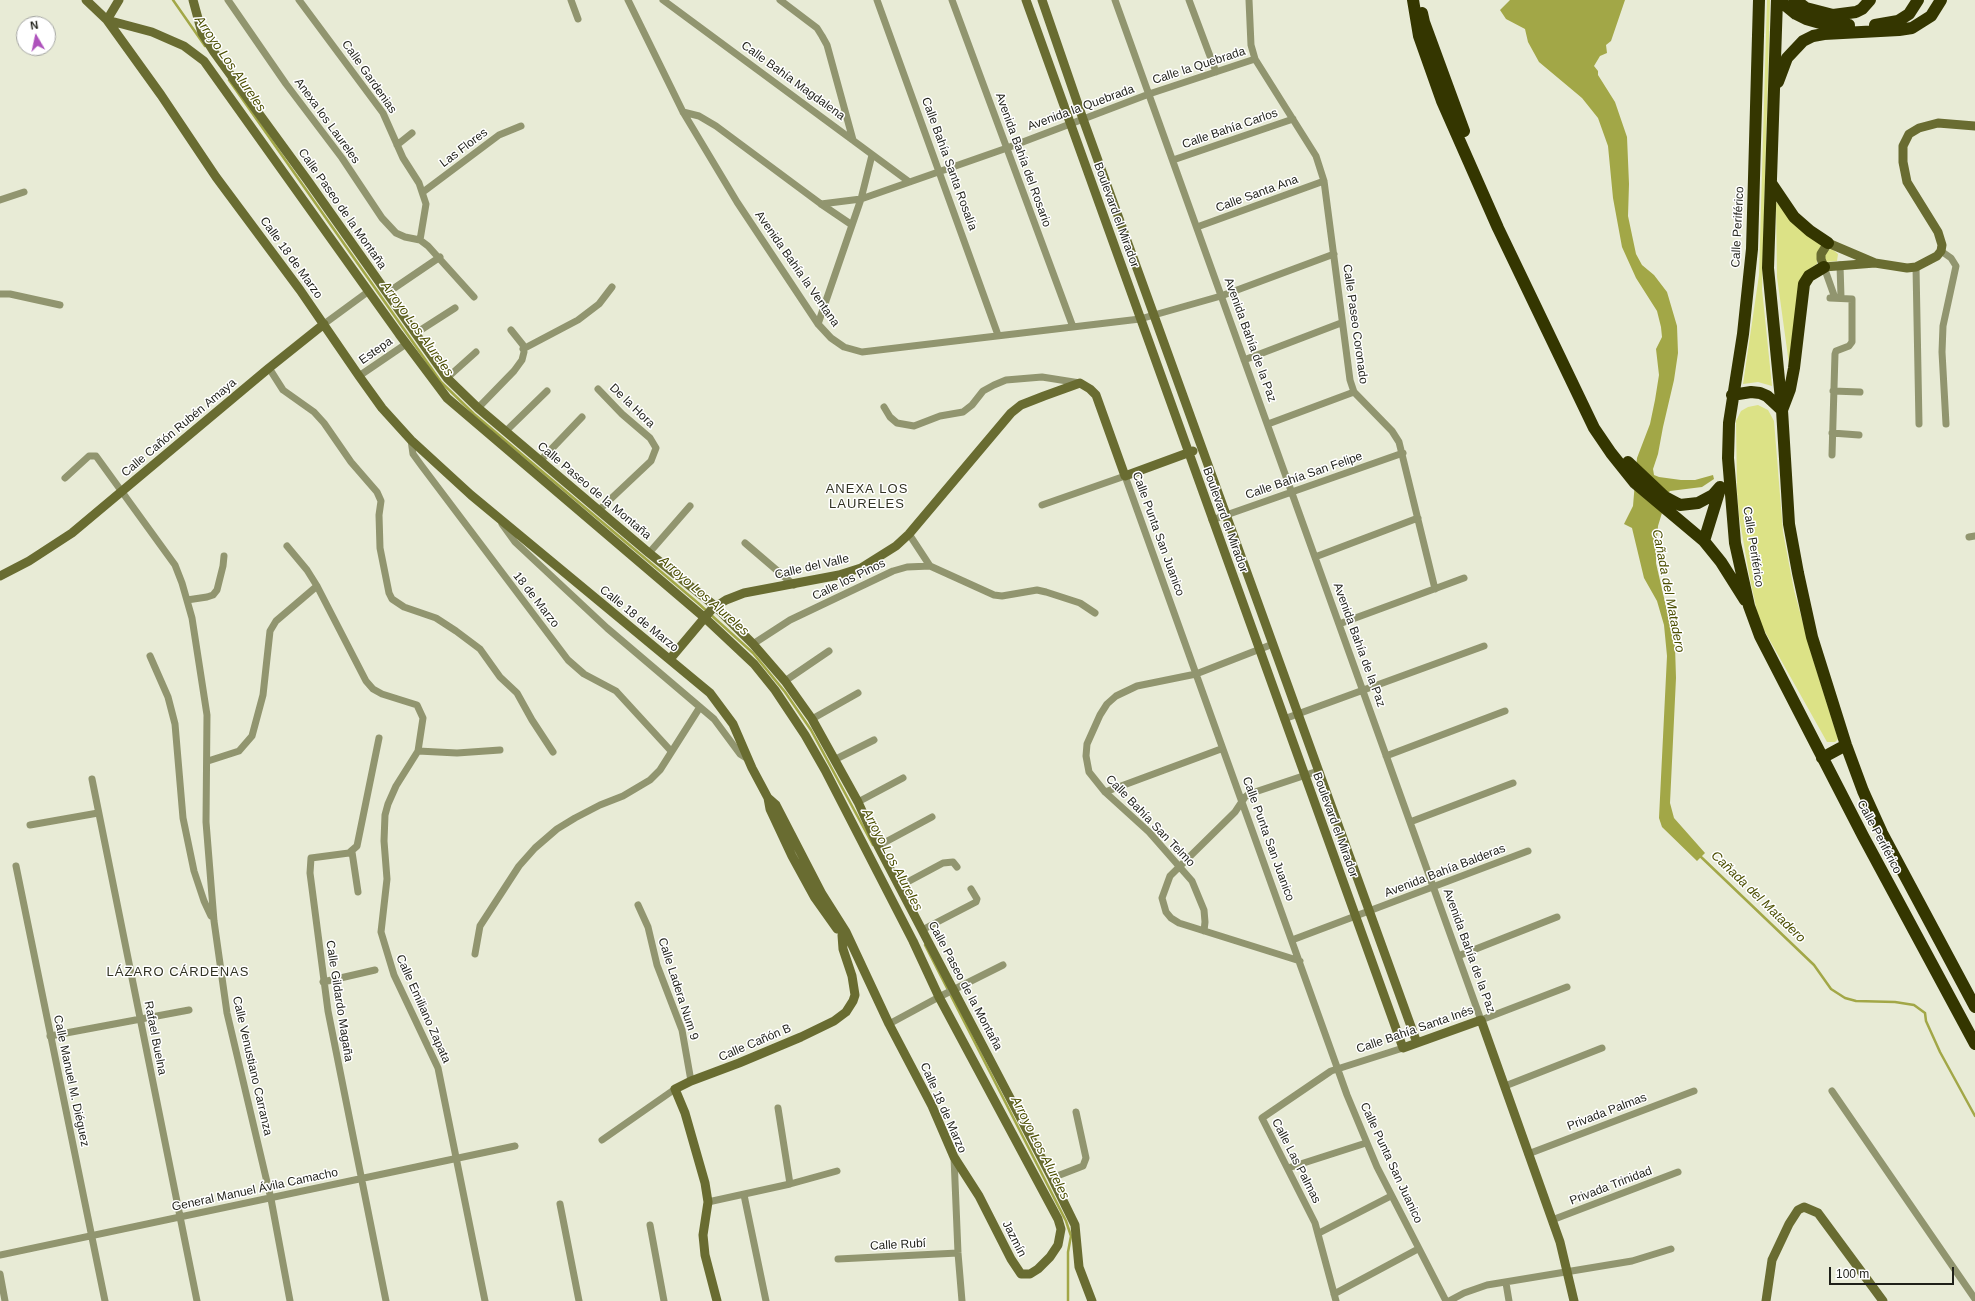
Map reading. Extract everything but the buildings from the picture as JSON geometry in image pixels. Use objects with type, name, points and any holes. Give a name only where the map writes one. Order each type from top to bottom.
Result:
[{"type":"highway","points":[[1413,0],[1419,36],[1442,101],[1498,228],[1594,428],[1611,453],[1635,483],[1669,505],[1698,503],[1712,495],[1720,487]]},
{"type":"highway","points":[[1420,0],[1424,22],[1464,133],[1505,227],[1599,424],[1633,468],[1704,541],[1721,562],[1749,606]]},
{"type":"highway","name":"Calle Periférico","points":[[1759,0],[1752,249],[1743,334],[1732,395],[1729,423],[1728,458],[1735,543],[1749,606],[1760,636],[1822,758],[1975,1044]]},
{"type":"highway","points":[[1778,0],[1796,14],[1820,23],[1837,26],[1884,24],[1898,21],[1909,14],[1918,0]]},
{"type":"highway","name":"Calle Periférico","points":[[1778,0],[1768,268],[1782,410],[1789,524],[1798,573],[1812,637],[1846,745],[1882,833],[1975,1007]]},
{"type":"highway","points":[[1795,0],[1806,8],[1833,14],[1856,12],[1862,9],[1870,0]]},
{"type":"highway","points":[[1774,92],[1786,58],[1803,41],[1812,36],[1912,28],[1931,16],[1941,0]]},
{"type":"highway","points":[[1771,183],[1794,217],[1810,231],[1828,243]]},
{"type":"highway","points":[[1732,395],[1751,392],[1760,393],[1768,396],[1782,410],[1790,389],[1794,368],[1804,284],[1809,276],[1824,267]]},
{"type":"highway","points":[[1704,541],[1728,458]]},
{"type":"highway","points":[[1822,758],[1846,745]]},
{"type":"main road","name":"Calle 18 de Marzo","points":[[86,0],[107,20],[161,95],[216,177],[324,324],[382,408],[411,440],[471,495],[710,692],[732,724],[768,798],[770,809],[811,890],[845,936],[932,1106],[954,1157]]},
{"type":"main road","points":[[107,20],[119,0]]},
{"type":"main road","name":"Calle Paseo de la Montaña","points":[[193,0],[202,33],[214,52],[447,378],[478,408],[649,553],[710,612],[775,690],[805,735],[941,996]]},
{"type":"main road","name":"Boulevard el Mirador","points":[[1026,0],[1402,1048]]},
{"type":"main road","name":"Boulevard el Mirador","points":[[1042,0],[1083,119],[1417,1043]]},
{"type":"main road","name":"Calle Paseo de la Montaña","points":[[107,20],[152,32],[184,46],[204,61],[438,388],[468,417],[710,612],[753,644],[785,681],[812,719],[836,759],[878,846],[1052,1178],[1075,1225],[1079,1267],[1092,1301]]},
{"type":"main road","points":[[1876,263],[1824,267],[1821,254],[1828,243],[1876,263],[1896,267],[1916,267],[1937,256],[1941,251],[1942,245],[1938,232],[1907,182],[1903,162],[1903,146],[1910,134],[1919,128],[1938,123],[1975,126]]},
{"type":"main road","points":[[1840,249],[1840,265]]},
{"type":"main road","name":"Calle Cañón Rubén Amaya","points":[[0,576],[29,561],[72,533],[269,368],[324,324]]},
{"type":"main road","name":"Calle del Valle","points":[[670,659],[710,612],[744,593],[794,585],[839,575],[860,568],[879,557],[909,534],[1011,413],[1021,405],[1080,383]]},
{"type":"main road","name":"Calle Punta San Juanico","points":[[1080,383],[1096,395],[1125,476]]},
{"type":"main road","points":[[1125,476],[1202,448]]},
{"type":"main road","name":"Calle Cañón B","points":[[675,1089],[691,1081],[801,1037],[834,1021],[846,1012],[853,1001],[855,994],[852,976],[843,949],[845,936]]},
{"type":"main road","name":"Jazmín","points":[[941,996],[1058,1219],[1060,1229],[1058,1245],[1050,1257],[1038,1269],[1027,1275],[1021,1274],[1017,1270],[979,1196],[954,1157]]},
{"type":"main road","name":"Calle Bahía Santa Inés","points":[[1402,1048],[1481,1020]]},
{"type":"main road","name":"Avenida Bahía de la Paz","points":[[1481,1020],[1552,1220],[1568,1273],[1574,1301]]},
{"type":"main road","points":[[675,1089],[685,1113],[700,1162],[708,1202],[703,1234],[705,1255],[717,1301]]},
{"type":"main road","points":[[1766,1301],[1772,1260],[1789,1224],[1798,1210],[1804,1207],[1818,1213],[1883,1301]]},
{"type":"street","name":"Anexa los Laureles","points":[[228,0],[286,84],[342,158],[382,218],[396,233],[405,237],[420,240]]},
{"type":"street","name":"Calle Gardenias","points":[[299,0],[383,113],[397,145],[423,192],[426,204],[420,240]]},
{"type":"street","points":[[571,0],[578,19]]},
{"type":"street","name":"Avenida Bahía la Ventana","points":[[628,0],[683,112],[738,202],[818,324],[831,338],[844,347],[862,352],[1140,318],[1221,296],[1334,254]]},
{"type":"street","name":"Calle Bahía Magdalena","points":[[663,0],[908,181]]},
{"type":"street","points":[[780,0],[817,28],[827,45],[853,140]]},
{"type":"street","name":"Calle Bahía Santa Rosalía","points":[[877,0],[998,335]]},
{"type":"street","name":"Avenida Bahía del Rosario","points":[[952,0],[1072,327]]},
{"type":"street","name":"Avenida Bahía de la Paz","points":[[1116,0],[1481,1020]]},
{"type":"street","points":[[1188,0],[1216,72]]},
{"type":"street","points":[[1249,0],[1251,45],[1255,59]]},
{"type":"street","name":"Calle la Quebrada","points":[[1149,94],[1255,59]]},
{"type":"street","name":"Calle Paseo Coronado","points":[[1255,59],[1316,156],[1324,181],[1350,380],[1354,392],[1392,431],[1399,442],[1403,453],[1435,589]]},
{"type":"street","name":"Avenida la Quebrada","points":[[821,204],[861,199],[908,181],[1007,148],[1149,94]]},
{"type":"street","points":[[683,112],[699,116],[716,126],[821,204],[852,225]]},
{"type":"street","name":"Calle Bahía Carlos","points":[[1173,160],[1293,119]]},
{"type":"street","name":"Las Flores","points":[[423,192],[499,135],[521,126]]},
{"type":"street","points":[[397,145],[412,133]]},
{"type":"street","points":[[818,324],[861,199],[872,155]]},
{"type":"street","name":"Calle Santa Ana","points":[[1197,227],[1324,181]]},
{"type":"street","points":[[0,200],[24,192]]},
{"type":"street","points":[[420,240],[440,257],[474,297]]},
{"type":"street","points":[[1941,251],[1952,258],[1956,266],[1942,326],[1946,424]]},
{"type":"street","points":[[387,293],[440,257]]},
{"type":"street","points":[[1835,298],[1840,265]]},
{"type":"street","points":[[1824,267],[1835,298]]},
{"type":"street","points":[[1916,267],[1919,424]]},
{"type":"street","points":[[523,349],[578,320],[599,304],[612,287]]},
{"type":"street","name":"Calle Cañón Rubén Amaya","points":[[324,324],[368,291]]},
{"type":"street","points":[[0,294],[10,294],[60,305]]},
{"type":"street","points":[[1832,455],[1835,352],[1849,346],[1852,342],[1852,299],[1835,298]]},
{"type":"street","points":[[416,333],[455,308]]},
{"type":"street","points":[[1244,360],[1342,323]]},
{"type":"street","points":[[478,408],[514,371],[522,360],[523,345],[512,330]]},
{"type":"street","name":"Estepa","points":[[359,376],[406,344]]},
{"type":"street","points":[[447,378],[476,352]]},
{"type":"street","points":[[269,368],[284,390],[314,412],[324,423],[351,462],[377,492],[381,501],[379,515],[380,548],[389,593],[392,599],[404,607],[436,618],[456,630],[480,649],[500,677],[517,693],[532,720],[554,752]]},
{"type":"street","points":[[884,407],[890,417],[897,423],[914,426],[940,416],[963,412],[972,405],[983,391],[1006,380],[1042,377],[1080,383]]},
{"type":"street","name":"De la Hora","points":[[598,389],[622,414],[650,438],[656,448],[651,461],[599,510]]},
{"type":"street","points":[[506,431],[547,391]]},
{"type":"street","points":[[1833,391],[1860,392]]},
{"type":"street","points":[[1268,424],[1354,392]]},
{"type":"street","points":[[540,461],[582,417]]},
{"type":"street","points":[[1832,433],[1859,435]]},
{"type":"street","name":"18 de Marzo","points":[[411,440],[413,454],[420,465],[568,660],[584,674],[616,691],[671,751]]},
{"type":"street","name":"Calle Bahía San Felipe","points":[[1212,520],[1403,453]]},
{"type":"street","name":"Calle Venustiano Carranza","points":[[65,478],[92,455],[96,456],[175,565],[192,618],[205,690],[208,730],[206,822],[214,921],[227,1013],[271,1199],[290,1301]]},
{"type":"street","points":[[1042,505],[1125,476]]},
{"type":"street","name":"Calle Punta San Juanico","points":[[1125,476],[1222,749],[1300,960],[1337,1068],[1366,1143],[1418,1249],[1447,1301]]},
{"type":"street","points":[[649,553],[690,506]]},
{"type":"street","name":"Calle 18 de Marzo","points":[[494,514],[515,542],[607,628],[714,718],[740,754],[748,759]]},
{"type":"street","points":[[1315,557],[1418,518]]},
{"type":"street","points":[[909,534],[930,566]]},
{"type":"street","points":[[745,543],[794,585]]},
{"type":"street","points":[[208,761],[239,751],[252,736],[263,696],[270,632],[276,621],[317,586],[307,570],[287,546]]},
{"type":"street","points":[[187,600],[213,595],[217,590],[224,556]]},
{"type":"street","name":"Calle los Pinos","points":[[753,644],[790,620],[892,570],[907,567],[930,566],[994,595],[1002,596],[1037,590],[1046,592],[1080,603],[1095,613]]},
{"type":"street","points":[[1339,624],[1464,578]]},
{"type":"street","name":"Calle Emiliano Zapata","points":[[317,586],[366,681],[382,694],[417,705],[422,718],[418,750],[396,786],[385,815],[384,841],[387,879],[382,932],[394,975],[438,1068],[485,1301]]},
{"type":"street","name":"Calle Bahía San Telmo","points":[[1204,932],[1204,910],[1192,881],[1149,832],[1105,792],[1089,772],[1086,756],[1088,744],[1107,704],[1116,696],[1137,686],[1196,674],[1273,644]]},
{"type":"street","points":[[1284,719],[1484,646]]},
{"type":"street","points":[[785,681],[829,651]]},
{"type":"street","points":[[150,656],[168,697],[175,724],[183,818],[194,871],[204,901],[214,921]]},
{"type":"street","points":[[812,719],[858,693]]},
{"type":"street","points":[[475,954],[480,926],[519,866],[535,848],[557,829],[574,818],[600,805],[623,796],[650,780],[660,770],[700,707]]},
{"type":"street","points":[[1386,756],[1505,711]]},
{"type":"street","points":[[358,892],[352,852],[357,846],[379,738]]},
{"type":"street","points":[[836,759],[874,740]]},
{"type":"street","points":[[1105,792],[1222,749]]},
{"type":"street","points":[[418,750],[457,753],[500,750]]},
{"type":"street","points":[[1300,960],[1204,932],[1180,923],[1171,918],[1166,912],[1162,898],[1170,876],[1235,812],[1249,794],[1318,771]]},
{"type":"street","points":[[858,802],[903,778]]},
{"type":"street","name":"Rafael Buelna","points":[[92,780],[197,1301]]},
{"type":"street","points":[[1410,822],[1513,783]]},
{"type":"street","points":[[30,825],[98,813]]},
{"type":"street","points":[[878,846],[932,817]]},
{"type":"street","name":"Avenida Bahía Balderas","points":[[1292,940],[1528,851]]},
{"type":"street","name":"Calle Gildardo Magaña","points":[[352,852],[311,858],[310,873],[323,982],[386,1301]]},
{"type":"street","points":[[900,886],[948,862],[953,862],[957,867]]},
{"type":"street","name":"Calle Manuel M. Diéguez","points":[[16,866],[105,1301]]},
{"type":"street","points":[[922,930],[976,902],[977,899],[971,889]]},
{"type":"street","name":"Calle Ladera Num 9","points":[[638,906],[648,927],[657,965],[682,1030],[691,1081]]},
{"type":"street","points":[[1458,956],[1557,917]]},
{"type":"street","points":[[890,1024],[941,996],[1003,965]]},
{"type":"street","points":[[323,982],[375,970]]},
{"type":"street","name":"Calle Bahía Santa Inés","points":[[1481,1020],[1567,987]]},
{"type":"street","points":[[50,1036],[189,1010]]},
{"type":"street","name":"Calle Bahía Santa Inés","points":[[1337,1068],[1402,1048]]},
{"type":"street","points":[[1505,1086],[1602,1048]]},
{"type":"street","name":"Calle Las Palmas","points":[[1335,1298],[1319,1233],[1262,1118],[1337,1068]]},
{"type":"street","name":"Calle Cañón B","points":[[602,1140],[675,1089]]},
{"type":"street","name":"Privada Palmas","points":[[1528,1154],[1694,1091]]},
{"type":"street","points":[[1832,1091],[1975,1299]]},
{"type":"street","points":[[778,1108],[790,1184]]},
{"type":"street","points":[[1052,1178],[1083,1166],[1086,1158],[1076,1112]]},
{"type":"street","points":[[1288,1168],[1366,1143]]},
{"type":"street","name":"General Manuel Ávila Camacho","points":[[0,1255],[91,1234],[271,1199],[515,1146]]},
{"type":"street","name":"Calle 18 de Marzo","points":[[954,1157],[958,1253],[962,1301]]},
{"type":"street","points":[[708,1202],[790,1184],[837,1171]]},
{"type":"street","name":"Privada Trinidad","points":[[1552,1220],[1678,1172]]},
{"type":"street","points":[[744,1195],[766,1301]]},
{"type":"street","points":[[1319,1233],[1391,1196]]},
{"type":"street","points":[[560,1204],[579,1301]]},
{"type":"street","points":[[650,1225],[664,1301]]},
{"type":"street","points":[[1335,1298],[1418,1249]]},
{"type":"street","points":[[1447,1301],[1475,1289],[1506,1282],[1568,1273],[1632,1261],[1671,1249]]},
{"type":"street","name":"Calle Rubí","points":[[838,1259],[958,1253]]},
{"type":"street","points":[[0,1274],[5,1301]]},
{"type":"street","points":[[1506,1282],[1509,1301]]},
{"type":"shaded area","points":[[1510,0],[1625,0],[1611,41],[1606,45],[1607,53],[1600,56],[1594,66],[1615,102],[1627,137],[1629,184],[1628,216],[1636,254],[1642,265],[1654,275],[1667,292],[1677,326],[1678,353],[1674,380],[1658,454],[1653,469],[1654,475],[1681,480],[1695,480],[1713,475],[1714,479],[1702,487],[1670,491],[1668,493],[1658,526],[1656,551],[1656,563],[1675,646],[1676,678],[1670,803],[1674,818],[1705,853],[1697,861],[1662,827],[1659,818],[1667,656],[1664,625],[1657,601],[1644,578],[1632,528],[1624,524],[1633,506],[1637,458],[1650,424],[1655,400],[1659,375],[1656,349],[1662,337],[1661,327],[1657,311],[1636,278],[1622,247],[1613,198],[1608,146],[1598,118],[1582,98],[1539,62],[1528,42],[1525,29],[1506,19],[1500,10]]},
{"type":"shaded area","points":[[1767,0],[1770,0],[1762,289],[1772,386],[1758,382],[1743,384],[1759,275]]},
{"type":"shaded area","points":[[1776,202],[1824,246],[1817,257],[1817,264],[1812,267],[1789,364],[1777,277]]},
{"type":"shaded area","points":[[1832,249],[1838,254],[1837,261],[1825,262],[1824,255],[1828,250]]},
{"type":"shaded area","points":[[1758,405],[1768,410],[1774,421],[1783,532],[1794,590],[1811,653],[1838,739],[1835,742],[1827,742],[1759,621],[1739,516],[1736,421],[1741,411],[1748,407]]},
{"type":"waterway","name":"Arroyo Los Alureles","points":[[173,0],[205,46]]},
{"type":"waterway","name":"Arroyo Los Alureles","points":[[229,80],[441,382],[474,414],[698,603],[753,653],[785,692],[811,730],[873,845]]},
{"type":"waterway","name":"Cañada del Matadero","points":[[1699,855],[1814,965],[1831,989],[1845,998],[1856,1001],[1895,1002],[1914,1005],[1925,1013],[1926,1021],[1940,1052],[1975,1116]]},
{"type":"waterway","name":"Arroyo Los Alureles","points":[[925,945],[1066,1221],[1071,1236],[1068,1252],[1068,1301]]},
{"type":"district","name":"ANEXA LOS LAURELES","points":[[867,496]]},
{"type":"district","name":"LÁZARO CÁRDENAS","points":[[178,972]]}]
